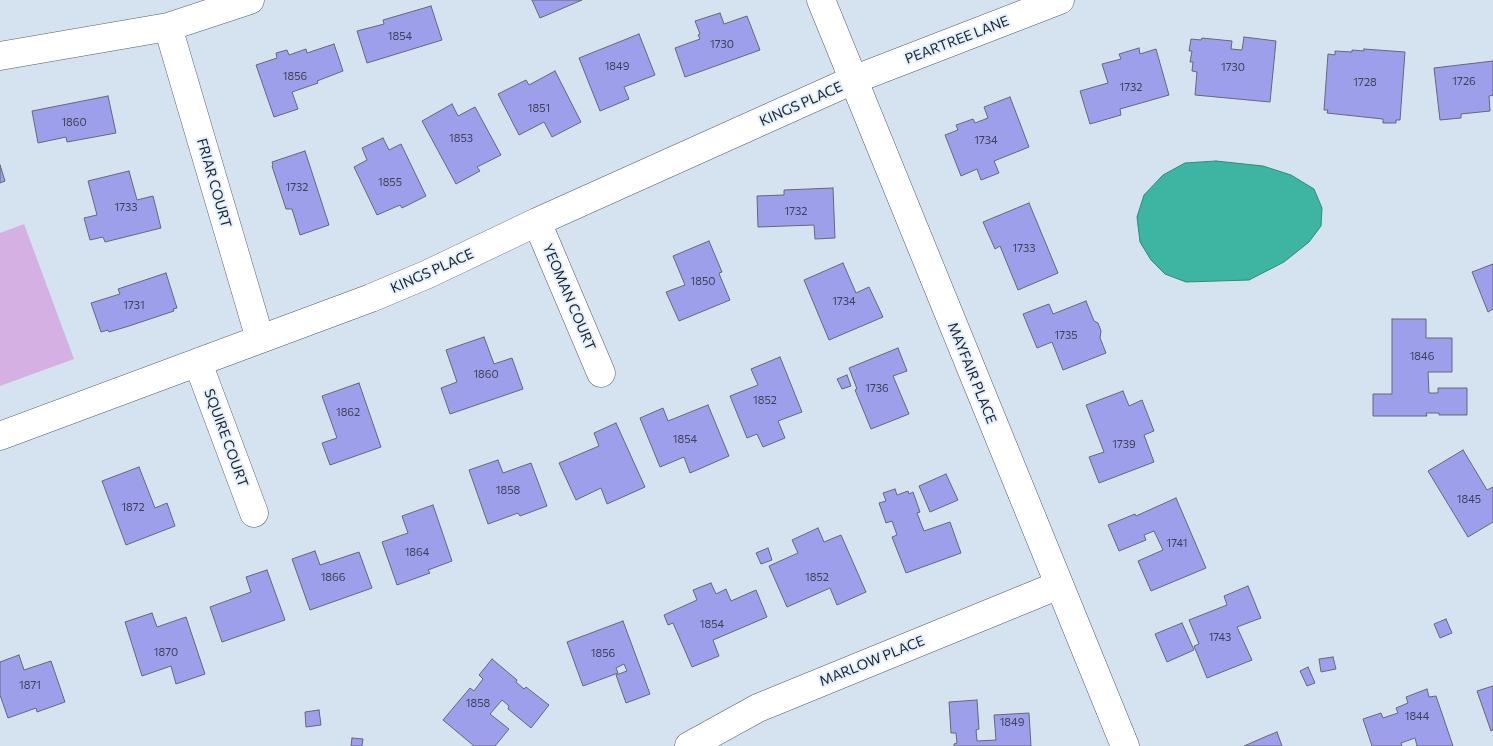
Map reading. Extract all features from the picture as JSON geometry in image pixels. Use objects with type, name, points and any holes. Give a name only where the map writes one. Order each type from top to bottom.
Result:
[{"type":"street","points":[[0,56],[168,27],[250,0]]},
{"type":"street","name":"MAYFAIR PLACE","points":[[820,0],[1125,746]]},
{"type":"street","name":"PEARTREE LANE","points":[[853,80],[1060,0]]},
{"type":"street","name":"FRIAR COURT","points":[[168,27],[260,339]]},
{"type":"street","name":"KINGS PLACE","points":[[0,436],[371,298],[428,274],[537,222],[853,80]]},
{"type":"street","name":"YEOMAN COURT","points":[[537,222],[601,373]]},
{"type":"street","name":"SQUIRE COURT","points":[[198,363],[254,513]]},
{"type":"street","name":"MARLOW PLACE","points":[[689,746],[758,708],[1059,585]]},
{"type":"shaded area","points":[[1216,161],[1263,166],[1291,175],[1314,189],[1322,208],[1321,226],[1309,242],[1284,262],[1249,280],[1186,282],[1165,274],[1151,260],[1140,242],[1137,217],[1144,195],[1163,175],[1185,163]]},
{"type":"shaded area","points":[[24,224],[74,359],[0,386],[0,233]]},
{"type":"building","points":[[532,0],[582,0],[540,18]]},
{"type":"building","points":[[431,6],[442,40],[367,63],[357,31],[384,24],[383,20]]},
{"type":"building","points":[[720,13],[724,24],[747,16],[760,50],[685,77],[675,48],[700,39],[695,21]]},
{"type":"building","points":[[639,34],[655,75],[624,87],[629,99],[600,111],[579,58]]},
{"type":"building","points":[[1244,37],[1276,41],[1270,102],[1195,95],[1197,72],[1192,71],[1193,62],[1190,62],[1192,51],[1189,51],[1191,39],[1201,40],[1202,38],[1232,41],[1231,49],[1242,50]]},
{"type":"building","points":[[334,44],[343,71],[317,81],[318,83],[292,92],[298,109],[274,117],[256,65],[277,58],[276,53],[287,50],[289,55],[306,49],[307,53]]},
{"type":"building","points":[[1139,48],[1140,54],[1156,49],[1169,95],[1120,109],[1121,115],[1090,124],[1080,91],[1108,83],[1102,64],[1121,59],[1119,54]]},
{"type":"building","points":[[1364,49],[1405,52],[1400,120],[1396,120],[1396,123],[1383,123],[1383,119],[1327,113],[1328,110],[1324,110],[1328,54],[1335,55],[1335,51],[1352,52],[1352,50],[1364,51]]},
{"type":"building","points":[[1493,61],[1493,95],[1489,96],[1490,111],[1461,114],[1461,118],[1440,120],[1434,68]]},
{"type":"building","points":[[555,71],[581,122],[552,137],[544,122],[519,135],[498,94],[526,80],[529,85]]},
{"type":"building","points":[[108,96],[116,133],[67,142],[66,137],[38,143],[32,111]]},
{"type":"building","points":[[1010,97],[1029,147],[994,161],[999,173],[981,180],[977,169],[961,176],[945,135],[958,130],[956,125],[973,119],[975,123],[988,118],[984,107]]},
{"type":"building","points":[[452,104],[458,116],[475,107],[501,155],[477,167],[480,171],[456,184],[422,121]]},
{"type":"building","points":[[383,138],[389,150],[401,144],[426,196],[402,208],[400,205],[377,215],[354,167],[367,160],[362,148]]},
{"type":"building","points":[[305,151],[329,225],[300,235],[292,209],[286,209],[272,162]]},
{"type":"building","points":[[0,165],[5,181],[0,183]]},
{"type":"building","points":[[129,171],[137,200],[153,196],[161,228],[105,242],[103,237],[90,240],[84,218],[97,215],[88,181]]},
{"type":"building","points":[[833,188],[835,238],[815,239],[814,225],[758,227],[757,196],[784,195],[784,190]]},
{"type":"building","points":[[1029,203],[1058,273],[1018,290],[1000,246],[995,249],[983,222]]},
{"type":"building","points":[[709,241],[722,272],[719,273],[730,300],[679,321],[666,292],[685,285],[673,256]]},
{"type":"building","points":[[843,263],[856,293],[869,287],[883,317],[829,340],[804,280]]},
{"type":"building","points":[[1493,264],[1493,309],[1488,312],[1472,272]]},
{"type":"building","points":[[166,273],[177,308],[173,309],[174,311],[109,332],[108,330],[101,332],[91,303],[120,294],[118,289]]},
{"type":"building","points":[[1086,301],[1094,321],[1098,323],[1101,331],[1100,338],[1106,353],[1063,370],[1052,342],[1037,348],[1023,314],[1049,304],[1053,314]]},
{"type":"building","points":[[1392,319],[1426,319],[1426,338],[1452,338],[1452,372],[1428,372],[1429,393],[1438,393],[1438,388],[1467,388],[1467,415],[1426,413],[1427,416],[1373,416],[1373,394],[1392,394]]},
{"type":"building","points":[[484,337],[494,364],[512,358],[523,389],[450,414],[441,388],[457,382],[446,350]]},
{"type":"building","points":[[898,348],[907,371],[893,376],[909,414],[871,429],[855,390],[857,389],[849,368]]},
{"type":"building","points":[[780,357],[802,412],[778,421],[785,438],[763,447],[757,434],[747,438],[730,396],[758,385],[751,369]]},
{"type":"building","points":[[847,375],[851,386],[842,389],[837,379]]},
{"type":"building","points":[[359,383],[381,447],[330,465],[322,443],[337,438],[322,396]]},
{"type":"building","points":[[1123,391],[1129,406],[1142,400],[1154,431],[1144,435],[1154,462],[1099,483],[1089,457],[1104,452],[1086,405]]},
{"type":"building","points":[[708,405],[729,456],[690,473],[684,457],[660,467],[640,418],[663,408],[668,421]]},
{"type":"building","points":[[616,423],[645,487],[607,504],[601,488],[576,500],[559,463],[599,446],[594,433]]},
{"type":"building","points":[[1463,450],[1487,490],[1493,487],[1493,522],[1468,537],[1428,471]]},
{"type":"building","points":[[498,460],[503,473],[531,463],[547,506],[520,516],[518,513],[488,524],[469,470]]},
{"type":"building","points":[[139,467],[155,508],[167,503],[175,526],[126,545],[102,481]]},
{"type":"building","points":[[946,474],[958,500],[930,512],[919,486]]},
{"type":"building","points":[[895,489],[897,495],[908,491],[909,494],[913,492],[920,512],[917,513],[924,531],[950,522],[961,553],[906,573],[892,537],[897,535],[892,521],[886,523],[879,503],[886,501],[883,493]]},
{"type":"building","points":[[1176,498],[1206,568],[1151,591],[1138,561],[1163,550],[1154,531],[1144,535],[1146,540],[1119,551],[1108,525],[1135,514],[1136,516]]},
{"type":"building","points":[[433,505],[452,561],[428,570],[430,573],[397,585],[382,542],[408,533],[402,516]]},
{"type":"building","points":[[818,528],[824,542],[841,535],[866,592],[837,605],[830,588],[787,607],[769,566],[798,553],[792,540]]},
{"type":"building","points":[[768,548],[772,560],[761,564],[756,553]]},
{"type":"building","points":[[315,551],[320,565],[359,552],[372,588],[310,610],[292,559]]},
{"type":"building","points":[[267,570],[285,620],[222,642],[210,607],[251,592],[246,577]]},
{"type":"building","points":[[711,583],[716,594],[726,589],[731,601],[756,590],[767,617],[713,640],[719,656],[692,667],[673,623],[668,625],[664,615],[697,600],[693,590]]},
{"type":"building","points":[[1248,586],[1261,618],[1237,627],[1252,660],[1207,678],[1194,646],[1199,644],[1189,620],[1227,605],[1224,596]]},
{"type":"building","points":[[152,613],[157,627],[186,617],[205,674],[176,684],[171,666],[142,676],[125,622]]},
{"type":"building","points":[[1446,619],[1452,633],[1440,638],[1434,624]]},
{"type":"building","points":[[623,621],[650,694],[626,703],[616,675],[627,671],[624,664],[616,668],[618,673],[583,686],[567,642]]},
{"type":"building","points":[[1182,623],[1194,650],[1167,662],[1155,634]]},
{"type":"building","points":[[19,655],[24,670],[51,661],[65,702],[37,712],[36,708],[8,718],[0,695],[0,662]]},
{"type":"building","points":[[1333,657],[1336,669],[1321,672],[1319,659]]},
{"type":"building","points":[[492,659],[517,680],[516,682],[524,689],[526,687],[549,705],[531,728],[508,709],[509,706],[502,700],[490,714],[509,729],[495,746],[474,746],[443,720],[470,688],[474,691],[483,679],[479,675]]},
{"type":"building","points":[[1308,667],[1315,683],[1307,686],[1300,671]]},
{"type":"building","points":[[1493,686],[1493,730],[1491,731],[1477,691]]},
{"type":"building","points":[[1427,689],[1429,697],[1436,696],[1453,746],[1417,746],[1415,738],[1401,743],[1402,746],[1372,746],[1363,719],[1381,713],[1383,718],[1398,713],[1396,708],[1408,703],[1406,697]]},
{"type":"building","points":[[977,700],[979,729],[976,730],[977,741],[996,740],[994,715],[1029,713],[1031,746],[954,746],[957,743],[956,733],[951,733],[949,702]]},
{"type":"building","points":[[319,710],[321,725],[306,727],[305,712]]},
{"type":"building","points":[[1277,732],[1282,746],[1244,746],[1267,736]]},
{"type":"building","points":[[352,738],[363,739],[362,746],[351,746]]}]
